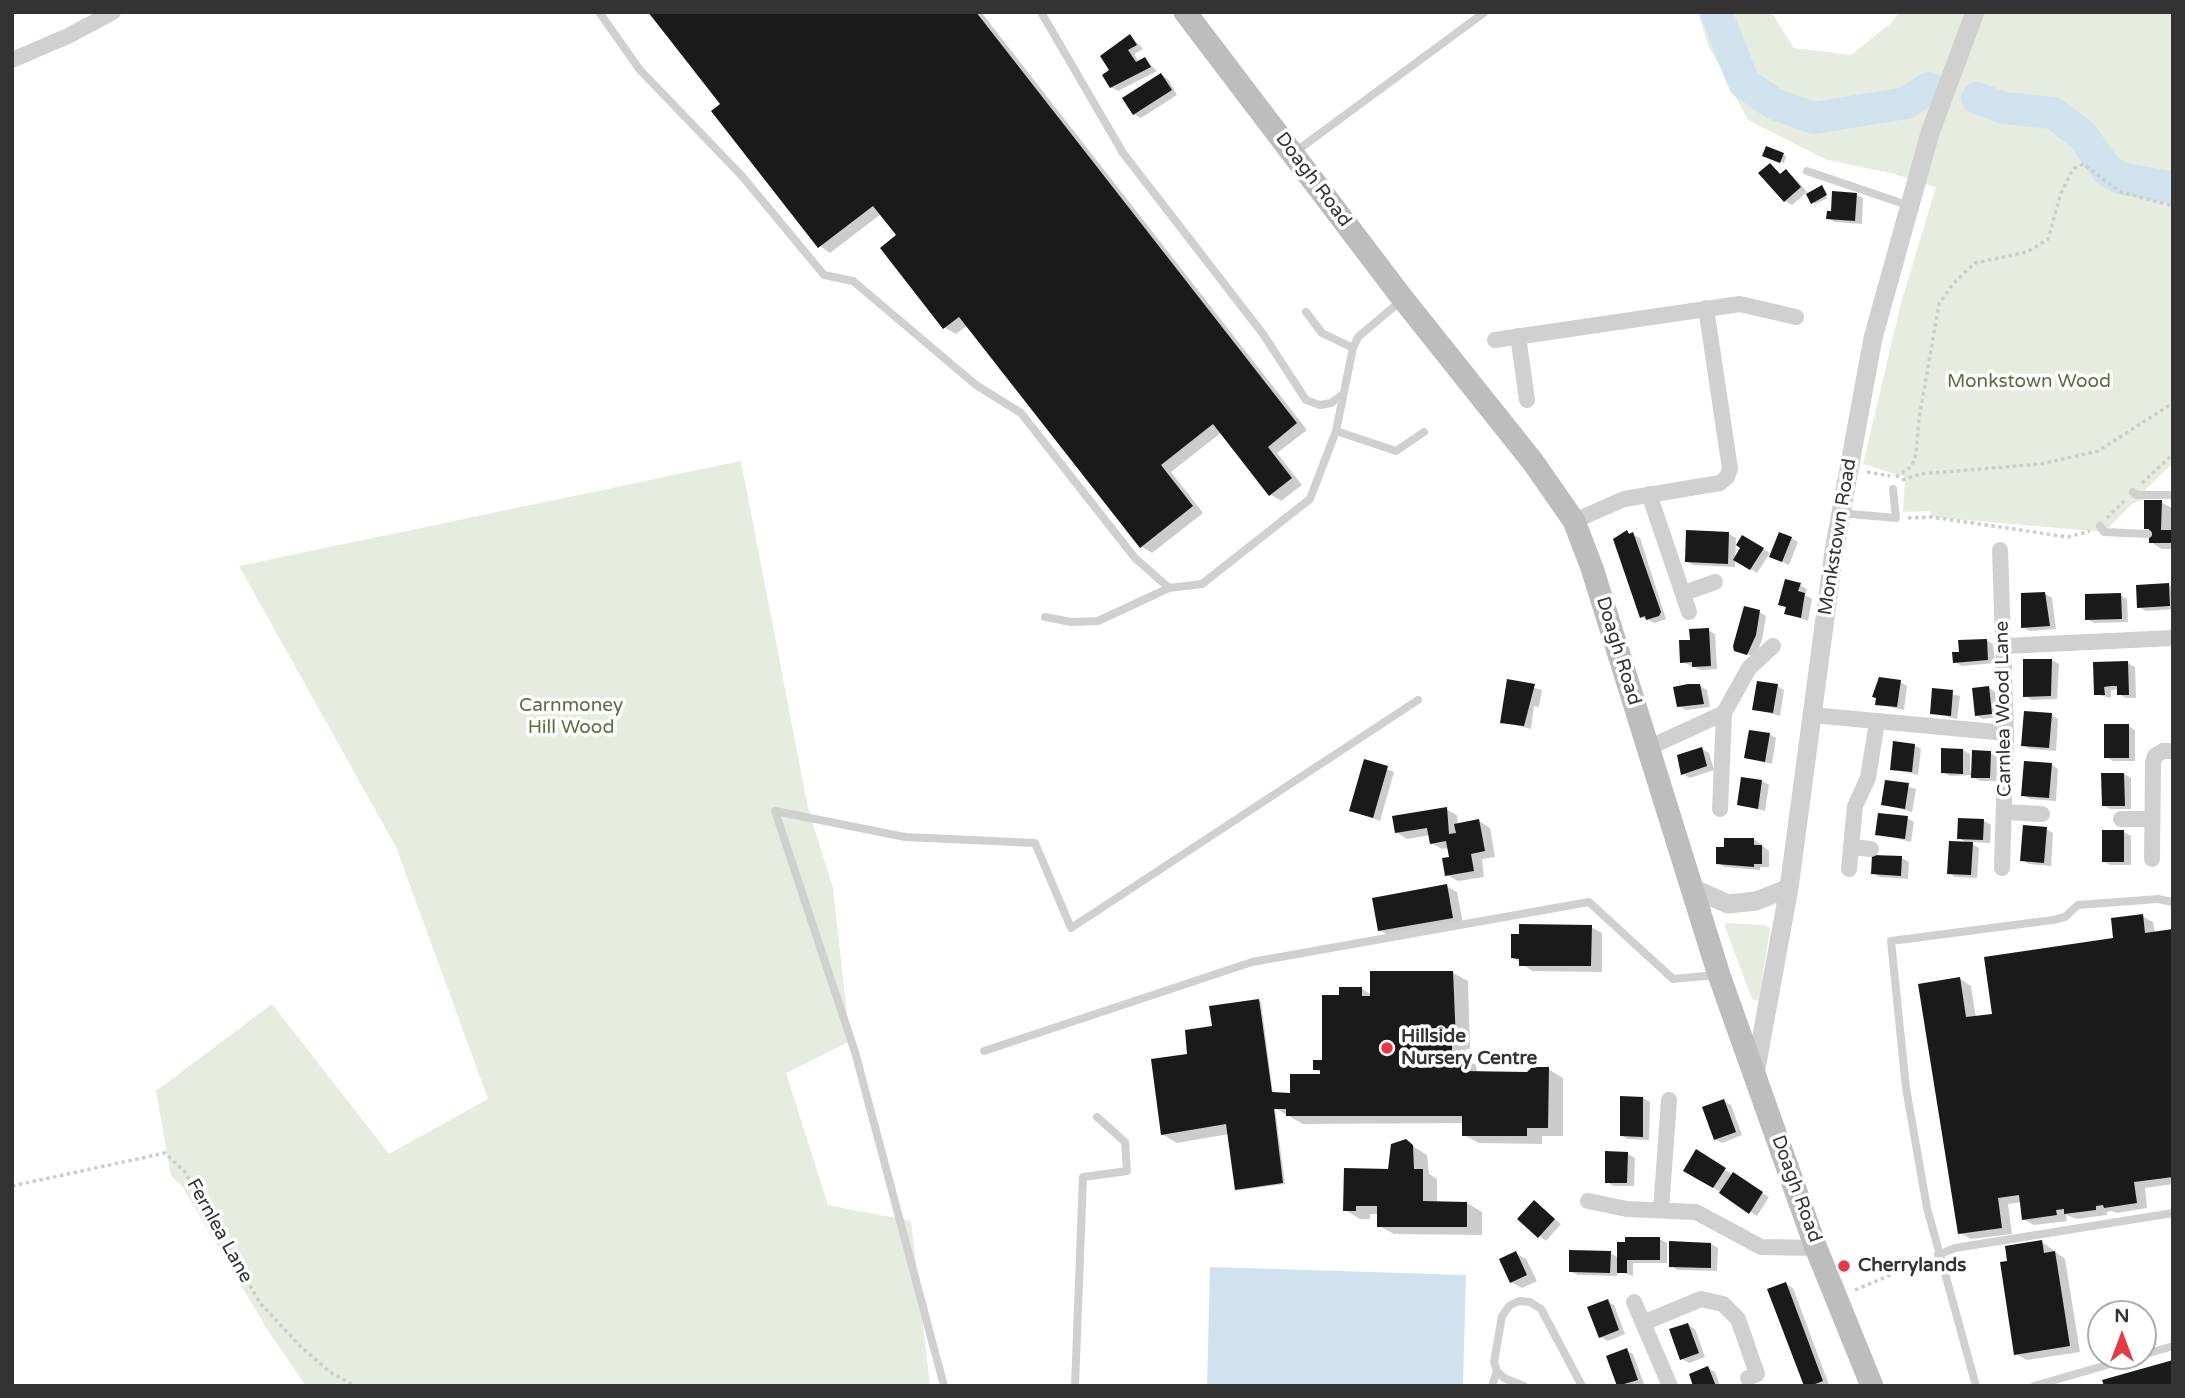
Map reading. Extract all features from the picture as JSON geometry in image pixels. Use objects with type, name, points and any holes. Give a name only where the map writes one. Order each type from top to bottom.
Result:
[{"type":"main road","name":"Doagh Road","points":[[1185,12],[1403,299],[1533,462],[1574,521],[1592,568],[1719,975],[1816,1248],[1872,1386]]},
{"type":"street","points":[[12,60],[68,36],[113,12]]},
{"type":"street","name":"Monkstown Road","points":[[1755,1074],[1789,888],[1840,513],[1872,338],[1907,205],[1930,133],[1975,12]]},
{"type":"street","points":[[1495,340],[1740,304],[1796,317]]},
{"type":"street","points":[[1574,521],[1625,499],[1720,483],[1727,477],[1730,469],[1706,308]]},
{"type":"street","points":[[1518,336],[1527,400]]},
{"type":"street","points":[[1649,494],[1689,612]]},
{"type":"street","name":"Carnlea Wood Lane","points":[[2000,550],[2006,733],[2002,868]]},
{"type":"street","points":[[1684,593],[1715,582]]},
{"type":"street","points":[[2005,646],[2173,638]]},
{"type":"street","points":[[1720,809],[1724,713],[1749,668],[1773,646]]},
{"type":"street","points":[[1648,748],[1724,713]]},
{"type":"street","points":[[1812,715],[2006,733]]},
{"type":"street","points":[[1849,869],[1855,806],[1868,779],[1877,722]]},
{"type":"street","points":[[2152,859],[2155,755],[2162,751],[2173,751]]},
{"type":"street","points":[[2005,812],[2042,814]]},
{"type":"street","points":[[2121,819],[2152,820]]},
{"type":"street","points":[[1851,847],[1871,849]]},
{"type":"street","points":[[1692,888],[1728,904],[1756,901],[1789,888]]},
{"type":"street","points":[[1661,1210],[1669,1100]]},
{"type":"street","points":[[1588,1201],[1626,1209],[1696,1212],[1761,1247],[1816,1248]]},
{"type":"street","points":[[1643,1323],[1701,1299],[1723,1304],[1738,1319],[1757,1374],[1748,1377]]},
{"type":"street","points":[[1634,1302],[1670,1386]]},
{"type":"lane","points":[[599,12],[640,70],[742,176],[824,275],[853,281],[976,384],[1021,413],[1135,558],[1169,589]]},
{"type":"lane","points":[[1041,12],[1123,153],[1263,334],[1306,400],[1320,405],[1331,403],[1342,395]]},
{"type":"lane","points":[[1293,154],[1485,12]]},
{"type":"lane","points":[[1807,171],[1907,205]]},
{"type":"lane","points":[[1045,617],[1071,622],[1098,621],[1169,589],[1202,584],[1310,499],[1336,430],[1353,348],[1358,337],[1403,299]]},
{"type":"lane","points":[[1306,312],[1322,333],[1353,348]]},
{"type":"lane","points":[[1336,430],[1396,451],[1423,432]]},
{"type":"lane","points":[[1840,513],[1896,518],[1893,489]]},
{"type":"lane","points":[[2133,492],[2136,495],[2173,495]]},
{"type":"lane","points":[[2100,526],[2104,533],[2148,534]]},
{"type":"lane","points":[[944,1386],[855,1052],[775,811],[905,836],[1035,843],[1070,929],[1418,700]]},
{"type":"lane","points":[[1976,1386],[1938,1255],[1906,1088],[1891,941],[2053,920],[2064,917],[2078,905],[2158,899],[2173,902]]},
{"type":"lane","points":[[984,1051],[1252,962],[1589,902],[1673,979],[1719,975]]},
{"type":"lane","points":[[1075,1386],[1083,1177],[1127,1171],[1125,1142],[1097,1117]]},
{"type":"lane","points":[[1938,1255],[1955,1248],[2173,1213]]},
{"type":"lane","points":[[1524,1386],[1504,1378],[1497,1371],[1494,1362],[1502,1316],[1509,1306],[1520,1301],[1530,1302],[1541,1309],[1582,1386]]},
{"type":"lane","points":[[2034,1386],[2089,1370]]},
{"type":"lane","points":[[1492,1386],[1497,1371]]},
{"type":"path","points":[[1893,489],[1896,477],[1912,466],[1916,454],[1919,419],[1939,304],[1961,277],[1975,263],[2027,252],[2048,239],[2062,193],[2073,169],[2083,164],[2121,192],[2173,206]]},
{"type":"path","points":[[1893,489],[1905,477],[1920,474],[2041,464],[2098,452],[2173,403]]},
{"type":"path","points":[[1896,518],[1931,517],[2068,537],[2084,534],[2100,526],[2173,454]]},
{"type":"path","points":[[1849,469],[1896,477]]},
{"type":"path","name":"Fernlea Lane","points":[[12,1186],[165,1153],[185,1172],[260,1303],[300,1346],[330,1372],[355,1386]]},
{"type":"path","points":[[1837,1298],[1938,1255]]},
{"type":"green space","name":"Monkstown Wood","points":[[1698,12],[1771,12],[1794,48],[1851,55],[1891,23],[1899,12],[2173,12],[2173,463],[2145,490],[2144,500],[2133,503],[2104,532],[1931,517],[1930,511],[1903,512],[1905,477],[1863,464],[1901,303],[1936,187],[1891,173],[1827,160],[1748,120],[1708,45]]},
{"type":"green space","name":"Carnmoney Hill Wood","points":[[741,461],[808,808],[833,888],[850,1041],[786,1073],[828,1205],[911,1221],[930,1386],[306,1386],[267,1329],[182,1186],[171,1176],[156,1091],[272,1004],[389,1154],[488,1099],[396,847],[239,566]]},
{"type":"green space","points":[[1726,923],[1765,925],[1770,928],[1759,1001],[1752,999],[1725,927]]},
{"type":"water","points":[[1210,1267],[1466,1275],[1463,1386],[1207,1386]]},
{"type":"building","points":[[648,12],[976,12],[1297,423],[1268,447],[1292,478],[1269,496],[1213,424],[1161,465],[1193,506],[1140,548],[959,317],[943,329],[880,248],[896,235],[873,206],[818,248],[711,111],[720,104]]},
{"type":"building","points":[[1130,34],[1137,45],[1128,50],[1136,62],[1145,57],[1151,67],[1110,88],[1102,75],[1109,70],[1100,56]]},
{"type":"building","points":[[1161,73],[1172,90],[1133,115],[1122,98]]},
{"type":"building","points":[[1766,146],[1784,153],[1780,163],[1762,156]]},
{"type":"building","points":[[1770,163],[1780,174],[1786,169],[1801,187],[1784,202],[1758,173]]},
{"type":"building","points":[[1822,185],[1827,195],[1811,204],[1806,194]]},
{"type":"building","points":[[1832,191],[1857,193],[1855,221],[1826,219],[1827,211],[1831,211]]},
{"type":"building","points":[[2144,500],[2162,500],[2161,530],[2173,530],[2173,543],[2149,543],[2149,529],[2144,529]]},
{"type":"building","points":[[1627,530],[1629,534],[1633,532],[1661,612],[1659,616],[1646,620],[1645,616],[1640,618],[1613,539]]},
{"type":"building","points":[[1686,530],[1729,532],[1728,564],[1685,562]]},
{"type":"building","points":[[1779,532],[1792,537],[1782,562],[1769,557]]},
{"type":"building","points":[[1742,535],[1764,548],[1750,570],[1733,560],[1740,548],[1736,545]]},
{"type":"building","points":[[1785,579],[1801,583],[1798,591],[1805,593],[1801,618],[1784,614],[1786,607],[1778,605]]},
{"type":"building","points":[[2169,583],[2170,606],[2137,608],[2136,585]]},
{"type":"building","points":[[2045,592],[2050,626],[2021,628],[2021,593]]},
{"type":"building","points":[[2121,593],[2122,619],[2085,620],[2085,594]]},
{"type":"building","points":[[1744,606],[1760,610],[1756,635],[1747,655],[1734,651],[1733,646]]},
{"type":"building","points":[[1709,628],[1711,666],[1692,667],[1692,662],[1680,663],[1679,640],[1690,640],[1689,629]]},
{"type":"building","points":[[1987,639],[1988,660],[1953,663],[1952,652],[1959,652],[1958,640]]},
{"type":"building","points":[[2023,659],[2052,659],[2051,696],[2023,697]]},
{"type":"building","points":[[2128,661],[2129,695],[2117,695],[2117,686],[2111,686],[2104,687],[2105,695],[2094,695],[2093,662]]},
{"type":"building","points":[[1879,677],[1901,680],[1897,707],[1875,705],[1876,698],[1872,697]]},
{"type":"building","points":[[1507,679],[1535,684],[1524,726],[1500,723]]},
{"type":"building","points":[[1757,681],[1778,684],[1773,713],[1752,710]]},
{"type":"building","points":[[1700,684],[1704,704],[1677,707],[1673,687]]},
{"type":"building","points":[[1989,686],[1992,714],[1975,716],[1972,688]]},
{"type":"building","points":[[1932,688],[1953,690],[1951,716],[1930,714]]},
{"type":"building","points":[[2024,711],[2052,713],[2049,748],[2021,746]]},
{"type":"building","points":[[2104,724],[2129,724],[2129,758],[2104,758]]},
{"type":"building","points":[[1749,730],[1770,733],[1765,762],[1744,758]]},
{"type":"building","points":[[1893,741],[1915,744],[1912,772],[1890,770]]},
{"type":"building","points":[[1702,747],[1707,766],[1681,775],[1677,755]]},
{"type":"building","points":[[1941,748],[1963,749],[1963,774],[1941,773]]},
{"type":"building","points":[[1972,750],[1991,751],[1990,778],[1971,778]]},
{"type":"building","points":[[1364,759],[1388,766],[1373,818],[1349,811]]},
{"type":"building","points":[[2024,761],[2052,763],[2049,798],[2021,796]]},
{"type":"building","points":[[2101,773],[2124,773],[2125,806],[2102,806]]},
{"type":"building","points":[[1741,777],[1762,780],[1758,809],[1737,805]]},
{"type":"building","points":[[1885,780],[1909,783],[1905,809],[1881,805]]},
{"type":"building","points":[[1447,807],[1449,834],[1456,833],[1454,824],[1479,819],[1485,851],[1471,854],[1474,871],[1445,876],[1442,858],[1449,857],[1446,841],[1430,844],[1427,828],[1395,833],[1392,816]]},
{"type":"building","points":[[1878,813],[1908,816],[1905,839],[1875,835]]},
{"type":"building","points":[[1958,818],[1984,819],[1983,840],[1957,839]]},
{"type":"building","points":[[2023,825],[2047,827],[2044,863],[2020,861]]},
{"type":"building","points":[[2102,830],[2124,830],[2124,862],[2102,862]]},
{"type":"building","points":[[1724,838],[1754,838],[1754,845],[1762,845],[1762,864],[1754,864],[1754,867],[1716,864],[1716,847],[1724,847]]},
{"type":"building","points":[[1949,841],[1973,842],[1971,875],[1947,874]]},
{"type":"building","points":[[1872,855],[1902,856],[1901,876],[1871,874]]},
{"type":"building","points":[[1447,884],[1453,918],[1378,931],[1372,898]]},
{"type":"building","points":[[2143,914],[2145,933],[2173,929],[2173,1177],[2134,1182],[2137,1203],[2104,1208],[2103,1205],[2096,1206],[2096,1210],[2064,1214],[2064,1209],[2056,1210],[2057,1215],[2022,1220],[2019,1195],[1998,1198],[2002,1228],[1958,1234],[1918,984],[1960,977],[1966,1017],[1992,1014],[1984,957],[2113,938],[2111,918]]},
{"type":"building","points":[[1519,924],[1592,925],[1591,966],[1519,966],[1519,959],[1511,958],[1511,934],[1519,934]]},
{"type":"building","points":[[1370,971],[1453,971],[1456,1041],[1452,1041],[1452,1055],[1462,1055],[1463,1071],[1527,1072],[1532,1067],[1549,1067],[1548,1128],[1527,1128],[1527,1136],[1462,1136],[1462,1116],[1286,1116],[1286,1109],[1274,1109],[1283,1183],[1235,1190],[1226,1124],[1161,1135],[1151,1059],[1187,1054],[1185,1030],[1212,1026],[1209,1006],[1259,999],[1272,1092],[1290,1093],[1290,1074],[1320,1074],[1320,1070],[1313,1070],[1313,1060],[1322,1060],[1322,995],[1339,995],[1339,987],[1362,987],[1362,996],[1370,996]]},
{"type":"building","points":[[1620,1096],[1643,1097],[1643,1137],[1620,1136]]},
{"type":"building","points":[[1724,1099],[1736,1132],[1714,1140],[1702,1107]]},
{"type":"building","points":[[1406,1139],[1413,1145],[1414,1169],[1423,1169],[1423,1201],[1467,1202],[1467,1227],[1377,1227],[1377,1206],[1356,1206],[1356,1211],[1343,1211],[1344,1168],[1388,1169],[1391,1144]]},
{"type":"building","points":[[1696,1149],[1726,1168],[1713,1188],[1683,1171]]},
{"type":"building","points":[[1605,1151],[1628,1152],[1627,1183],[1605,1183]]},
{"type":"building","points":[[1733,1172],[1763,1192],[1749,1214],[1719,1193]]},
{"type":"building","points":[[1534,1200],[1555,1219],[1538,1238],[1517,1219]]},
{"type":"building","points":[[1625,1237],[1660,1237],[1660,1260],[1627,1260],[1627,1273],[1617,1273],[1617,1242],[1625,1242]]},
{"type":"building","points":[[2042,1240],[2044,1253],[2055,1251],[2070,1346],[2014,1355],[2000,1262],[2007,1261],[2005,1246]]},
{"type":"building","points":[[1669,1241],[1711,1243],[1711,1268],[1669,1267]]},
{"type":"building","points":[[1569,1250],[1611,1251],[1610,1273],[1569,1272]]},
{"type":"building","points":[[1516,1251],[1527,1275],[1510,1283],[1499,1259]]},
{"type":"building","points":[[1786,1282],[1823,1381],[1810,1386],[1804,1386],[1767,1289]]},
{"type":"building","points":[[1608,1299],[1619,1330],[1599,1338],[1587,1307]]},
{"type":"building","points":[[1688,1323],[1699,1353],[1680,1360],[1669,1329]]},
{"type":"building","points":[[1627,1348],[1638,1380],[1617,1386],[1606,1356]]},
{"type":"building","points":[[2173,1360],[2173,1386],[2104,1386],[2102,1380],[2138,1370],[2157,1370],[2157,1365]]},
{"type":"building","points":[[1708,1366],[1716,1386],[1693,1386],[1689,1374]]},
{"type":"waterway","points":[[1716,12],[1744,83],[1774,104],[1814,118],[1906,103],[1929,88]]},
{"type":"waterway","points":[[1977,98],[2004,108],[2053,113],[2082,135],[2107,170],[2120,178],[2173,188]]},
{"type":"place","name":"Hillside Nursery Centre","points":[[1387,1048]]},
{"type":"place","name":"Cherrylands","points":[[1844,1266]]}]
